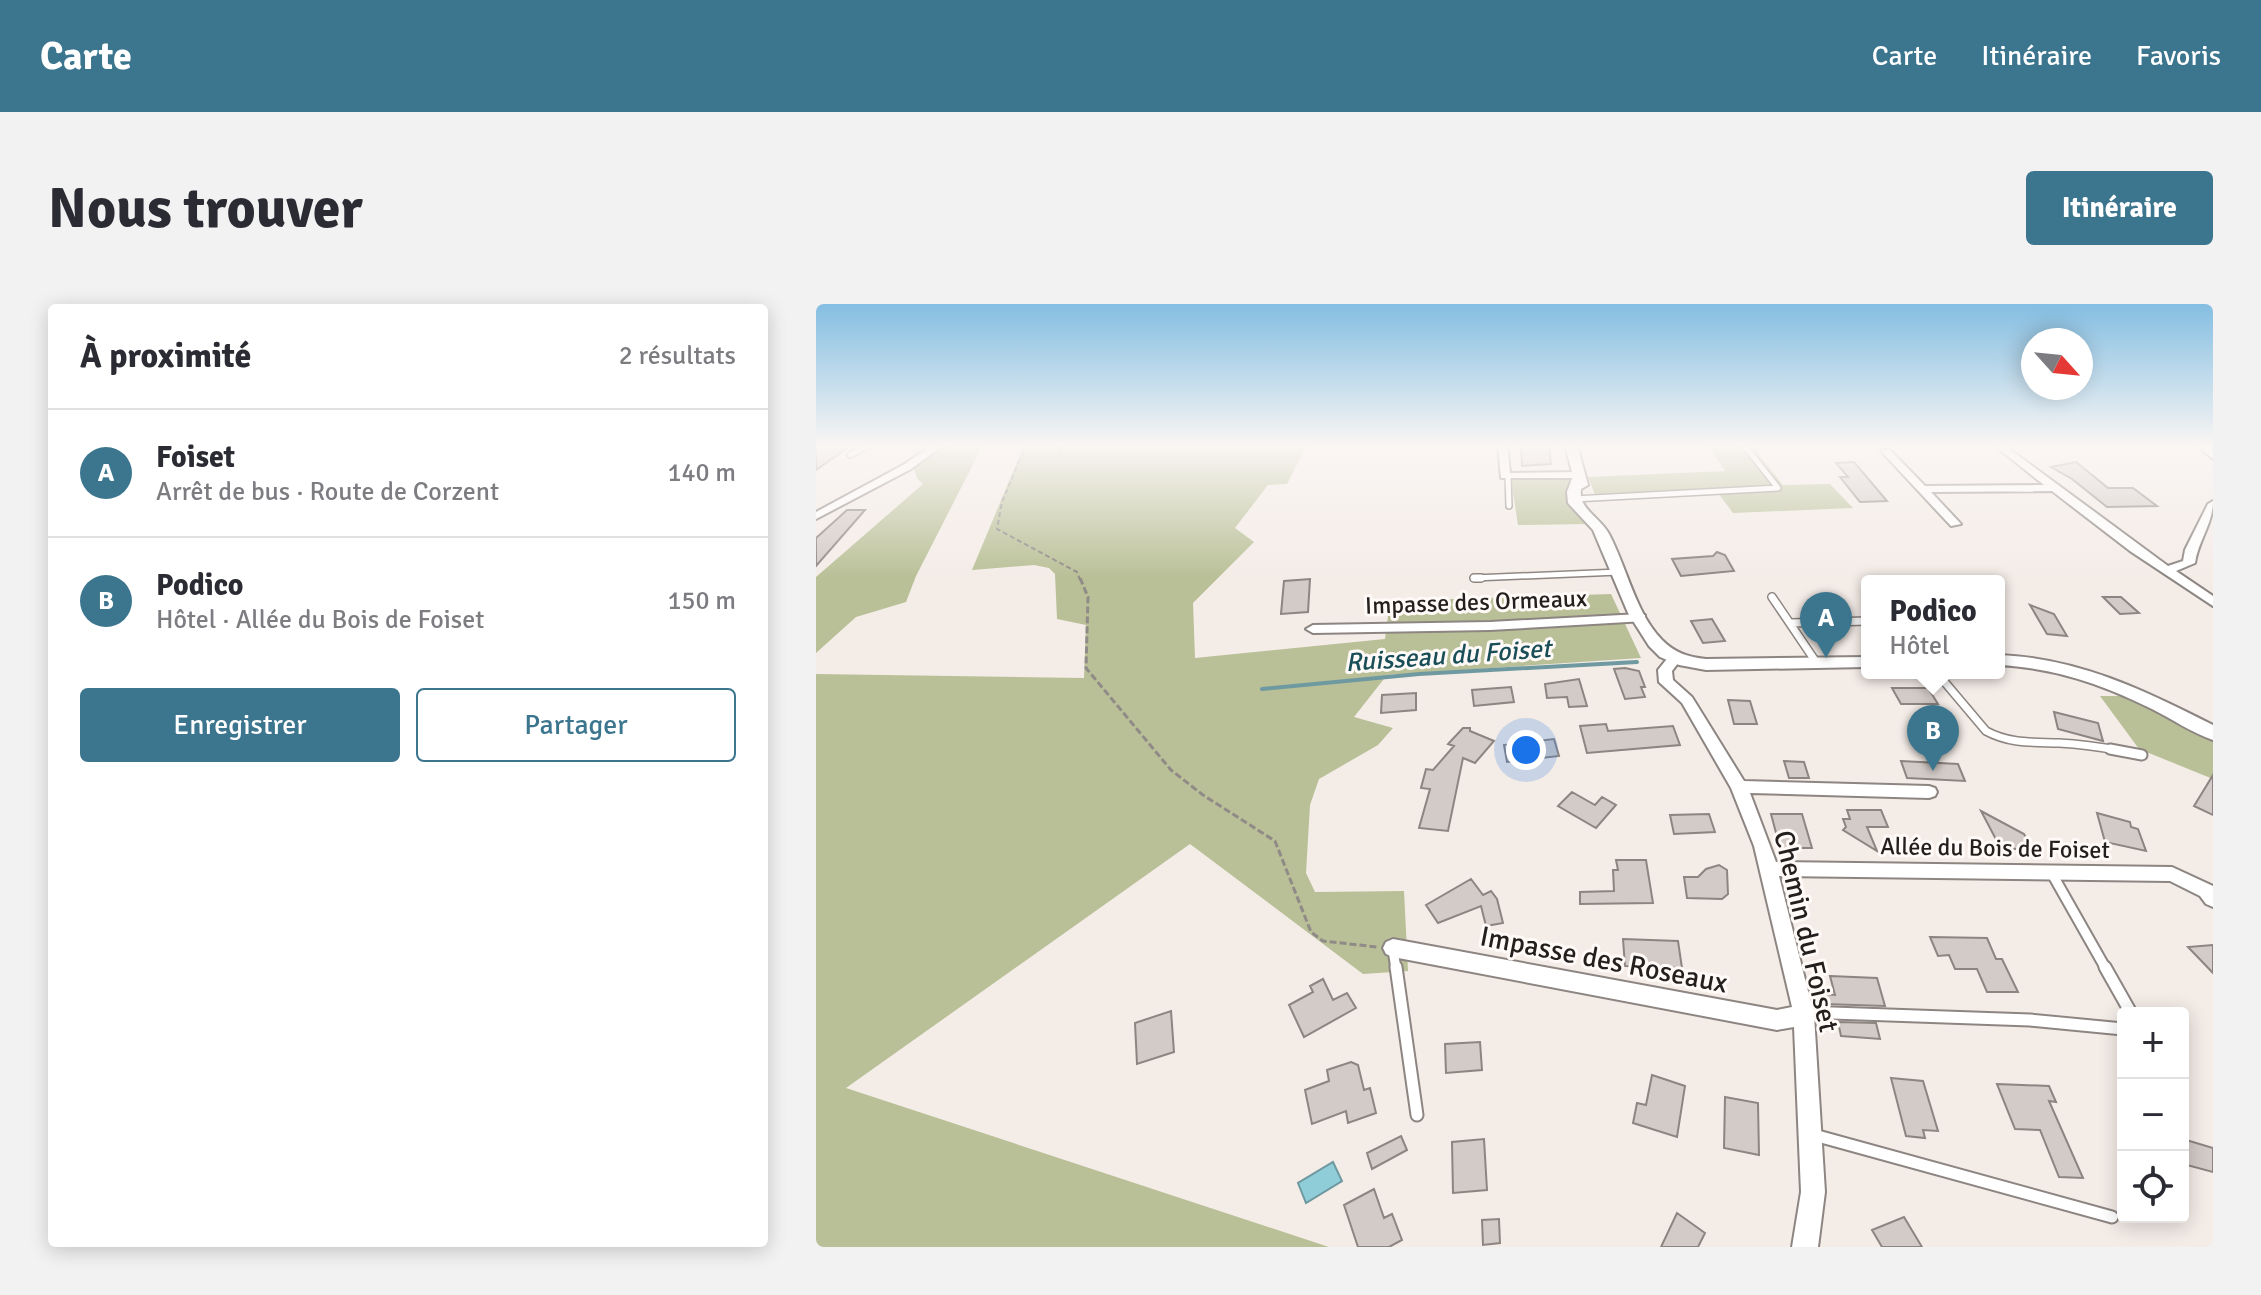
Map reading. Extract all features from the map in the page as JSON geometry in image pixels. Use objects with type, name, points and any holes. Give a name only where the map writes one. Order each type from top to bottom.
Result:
[{"type":"street","points":[[816,516],[866,489]]},
{"type":"street","points":[[1573,489],[1579,509],[1600,530],[1640,618],[1644,647],[1653,656],[1695,667],[1861,662]]},
{"type":"street","points":[[1924,489],[1955,524]]},
{"type":"street","points":[[2058,489],[2211,601]]},
{"type":"street","points":[[2172,570],[2189,563],[2191,550],[2213,504]]},
{"type":"street","points":[[2153,557],[2181,555],[2191,550]]},
{"type":"street","name":"Impasse des Ormeaux","points":[[1313,629],[1490,626],[1640,618]]},
{"type":"street","name":"Chemin du Foiset","points":[[1672,660],[1666,682],[1687,700],[1739,787],[1763,846],[1804,1014],[1813,1192],[1805,1247]]},
{"type":"street","points":[[2005,660],[2032,660],[2078,669],[2132,691],[2213,733]]},
{"type":"street","points":[[1739,787],[1929,792]]},
{"type":"street","name":"Allée du Bois de Foiset","points":[[1769,869],[2172,874],[2206,891],[2213,899]]},
{"type":"street","name":"Impasse des Roseaux","points":[[1393,948],[1777,1020],[1804,1014]]},
{"type":"lane","points":[[1508,489],[1509,506]]},
{"type":"lane","points":[[1578,499],[1760,489]]},
{"type":"lane","name":"Impasse des Ormeaux","points":[[1474,578],[1619,572]]},
{"type":"lane","points":[[1772,597],[1816,662]]},
{"type":"lane","points":[[1791,623],[1861,621]]},
{"type":"lane","points":[[1942,679],[1986,731],[1996,737],[2014,743],[2114,749],[2142,755]]},
{"type":"lane","points":[[2051,872],[2128,1007]]},
{"type":"lane","points":[[1393,948],[1417,1115]]},
{"type":"lane","points":[[1804,1014],[2030,1020],[2117,1028]]},
{"type":"lane","points":[[1810,1134],[2112,1217]]},
{"type":"path","points":[[1007,489],[997,529],[1077,572],[1088,597],[1086,668],[1171,770],[1203,795],[1275,841],[1311,932],[1323,941],[1393,948]]},
{"type":"green space","points":[[917,489],[960,489],[906,602],[856,617],[816,653],[816,577]]},
{"type":"green space","points":[[1006,489],[1265,489],[1235,528],[1254,542],[1193,603],[1195,658],[1385,639],[1390,601],[1611,594],[1641,658],[1387,675],[1354,717],[1393,728],[1378,745],[1319,779],[1310,805],[1306,873],[1315,892],[1404,891],[1408,971],[1363,974],[1190,844],[846,1088],[1329,1247],[816,1247],[816,674],[1084,678],[1086,625],[1057,619],[1055,574],[1049,568],[1034,565],[972,570]]},
{"type":"green space","points":[[1512,489],[1573,489],[1588,524],[1518,525]]},
{"type":"green space","points":[[1593,489],[1835,489],[1853,508],[1733,513],[1718,493],[1595,495]]},
{"type":"green space","points":[[2100,696],[2131,696],[2213,739],[2213,779],[2139,749]]},
{"type":"water","points":[[1333,1162],[1342,1181],[1306,1203],[1298,1183]]},
{"type":"building","points":[[1850,489],[1877,489],[1887,501],[1860,502]]},
{"type":"building","points":[[2085,489],[2134,489],[2157,506],[2107,507]]},
{"type":"building","points":[[847,510],[865,510],[816,566],[816,538]]},
{"type":"building","points":[[1717,552],[1725,555],[1734,571],[1681,576],[1672,559],[1713,556]]},
{"type":"building","points":[[1310,579],[1308,612],[1281,614],[1284,581]]},
{"type":"building","points":[[2103,597],[2121,597],[2139,613],[2120,614]]},
{"type":"building","points":[[2030,605],[2054,614],[2067,636],[2047,634]]},
{"type":"building","points":[[1712,619],[1725,641],[1703,643],[1691,621]]},
{"type":"building","points":[[1614,669],[1639,671],[1645,697],[1625,699]]},
{"type":"building","points":[[1579,679],[1587,706],[1569,707],[1567,697],[1547,698],[1545,684]]},
{"type":"building","points":[[1511,687],[1514,702],[1474,706],[1472,690]]},
{"type":"building","points":[[1892,688],[1928,688],[1938,704],[1901,704]]},
{"type":"building","points":[[1416,693],[1416,710],[1381,713],[1382,695]]},
{"type":"building","points":[[1728,700],[1750,701],[1757,724],[1734,724]]},
{"type":"building","points":[[2054,712],[2098,723],[2103,741],[2058,729]]},
{"type":"building","points":[[1606,724],[1608,731],[1673,726],[1680,745],[1587,753],[1580,726]]},
{"type":"building","points":[[1463,728],[1470,728],[1470,731],[1494,741],[1475,763],[1463,758],[1448,831],[1419,828],[1430,789],[1421,788],[1426,769],[1433,770],[1454,746],[1448,744]]},
{"type":"building","points":[[1554,739],[1559,756],[1507,762],[1504,745]]},
{"type":"building","points":[[1784,761],[1804,762],[1809,778],[1789,778]]},
{"type":"building","points":[[1901,761],[1958,764],[1965,781],[1907,778]]},
{"type":"building","points":[[2213,775],[2213,815],[2194,806]]},
{"type":"building","points":[[1572,792],[1595,805],[1602,797],[1616,805],[1596,828],[1558,806]]},
{"type":"building","points":[[1847,810],[1881,810],[1888,827],[1867,827],[1877,851],[1843,830],[1846,827],[1843,819],[1850,819]]},
{"type":"building","points":[[1981,811],[2024,834],[2033,851],[2000,847]]},
{"type":"building","points":[[2097,813],[2130,822],[2131,827],[2138,829],[2146,851],[2105,842]]},
{"type":"building","points":[[1709,814],[1715,832],[1674,834],[1670,815]]},
{"type":"building","points":[[1771,814],[1802,814],[1812,848],[1780,848]]},
{"type":"building","points":[[1616,860],[1646,860],[1653,903],[1580,904],[1580,892],[1614,891],[1613,870],[1618,870]]},
{"type":"building","points":[[1719,865],[1727,870],[1728,894],[1722,899],[1687,898],[1684,877],[1698,877],[1706,869]]},
{"type":"building","points":[[1471,879],[1483,895],[1491,891],[1497,899],[1503,923],[1486,926],[1481,906],[1438,923],[1426,905]]},
{"type":"building","points":[[1930,937],[1987,938],[1996,959],[2002,959],[2018,992],[1987,992],[1977,969],[1955,969],[1949,955],[1938,956]]},
{"type":"building","points":[[1623,939],[1678,941],[1682,968],[1625,966]]},
{"type":"building","points":[[2213,945],[2213,973],[2188,947]]},
{"type":"building","points":[[1830,976],[1877,978],[1885,1006],[1824,1004],[1821,994],[1835,995]]},
{"type":"building","points":[[1323,979],[1333,1000],[1347,993],[1356,1008],[1304,1037],[1289,1005],[1313,992],[1310,986]]},
{"type":"building","points":[[1171,1011],[1174,1052],[1137,1064],[1135,1023]]},
{"type":"building","points":[[1838,1022],[1876,1023],[1880,1039],[1841,1036]]},
{"type":"building","points":[[1480,1042],[1482,1070],[1446,1073],[1445,1044]]},
{"type":"building","points":[[1351,1062],[1358,1065],[1364,1090],[1370,1088],[1376,1113],[1348,1123],[1346,1111],[1312,1124],[1305,1090],[1329,1081],[1327,1070]]},
{"type":"building","points":[[1652,1075],[1685,1086],[1677,1137],[1633,1123],[1637,1103],[1646,1105]]},
{"type":"building","points":[[1891,1078],[1923,1081],[1938,1131],[1923,1130],[1925,1138],[1906,1136]]},
{"type":"building","points":[[1997,1084],[2049,1086],[2056,1102],[2049,1101],[2083,1178],[2059,1177],[2040,1130],[2015,1129]]},
{"type":"building","points":[[1725,1097],[1758,1103],[1759,1155],[1724,1148]]},
{"type":"building","points":[[1401,1136],[1407,1150],[1372,1169],[1367,1153]]},
{"type":"building","points":[[1484,1139],[1487,1190],[1453,1193],[1452,1142]]},
{"type":"building","points":[[2189,1141],[2213,1148],[2213,1172],[2189,1166]]},
{"type":"building","points":[[1374,1189],[1384,1218],[1392,1214],[1402,1240],[1389,1247],[1358,1247],[1344,1205]]},
{"type":"building","points":[[1677,1213],[1705,1233],[1698,1247],[1661,1247]]},
{"type":"building","points":[[1904,1217],[1922,1247],[1882,1247],[1872,1230]]},
{"type":"building","points":[[1499,1219],[1500,1243],[1483,1245],[1482,1220]]},
{"type":"waterway","name":"Ruisseau du Foiset","points":[[1262,689],[1419,674],[1637,662]]},
{"type":"place","name":"Foiset","points":[[1826,658]]},
{"type":"place","name":"Podico","points":[[1933,771]]}]
